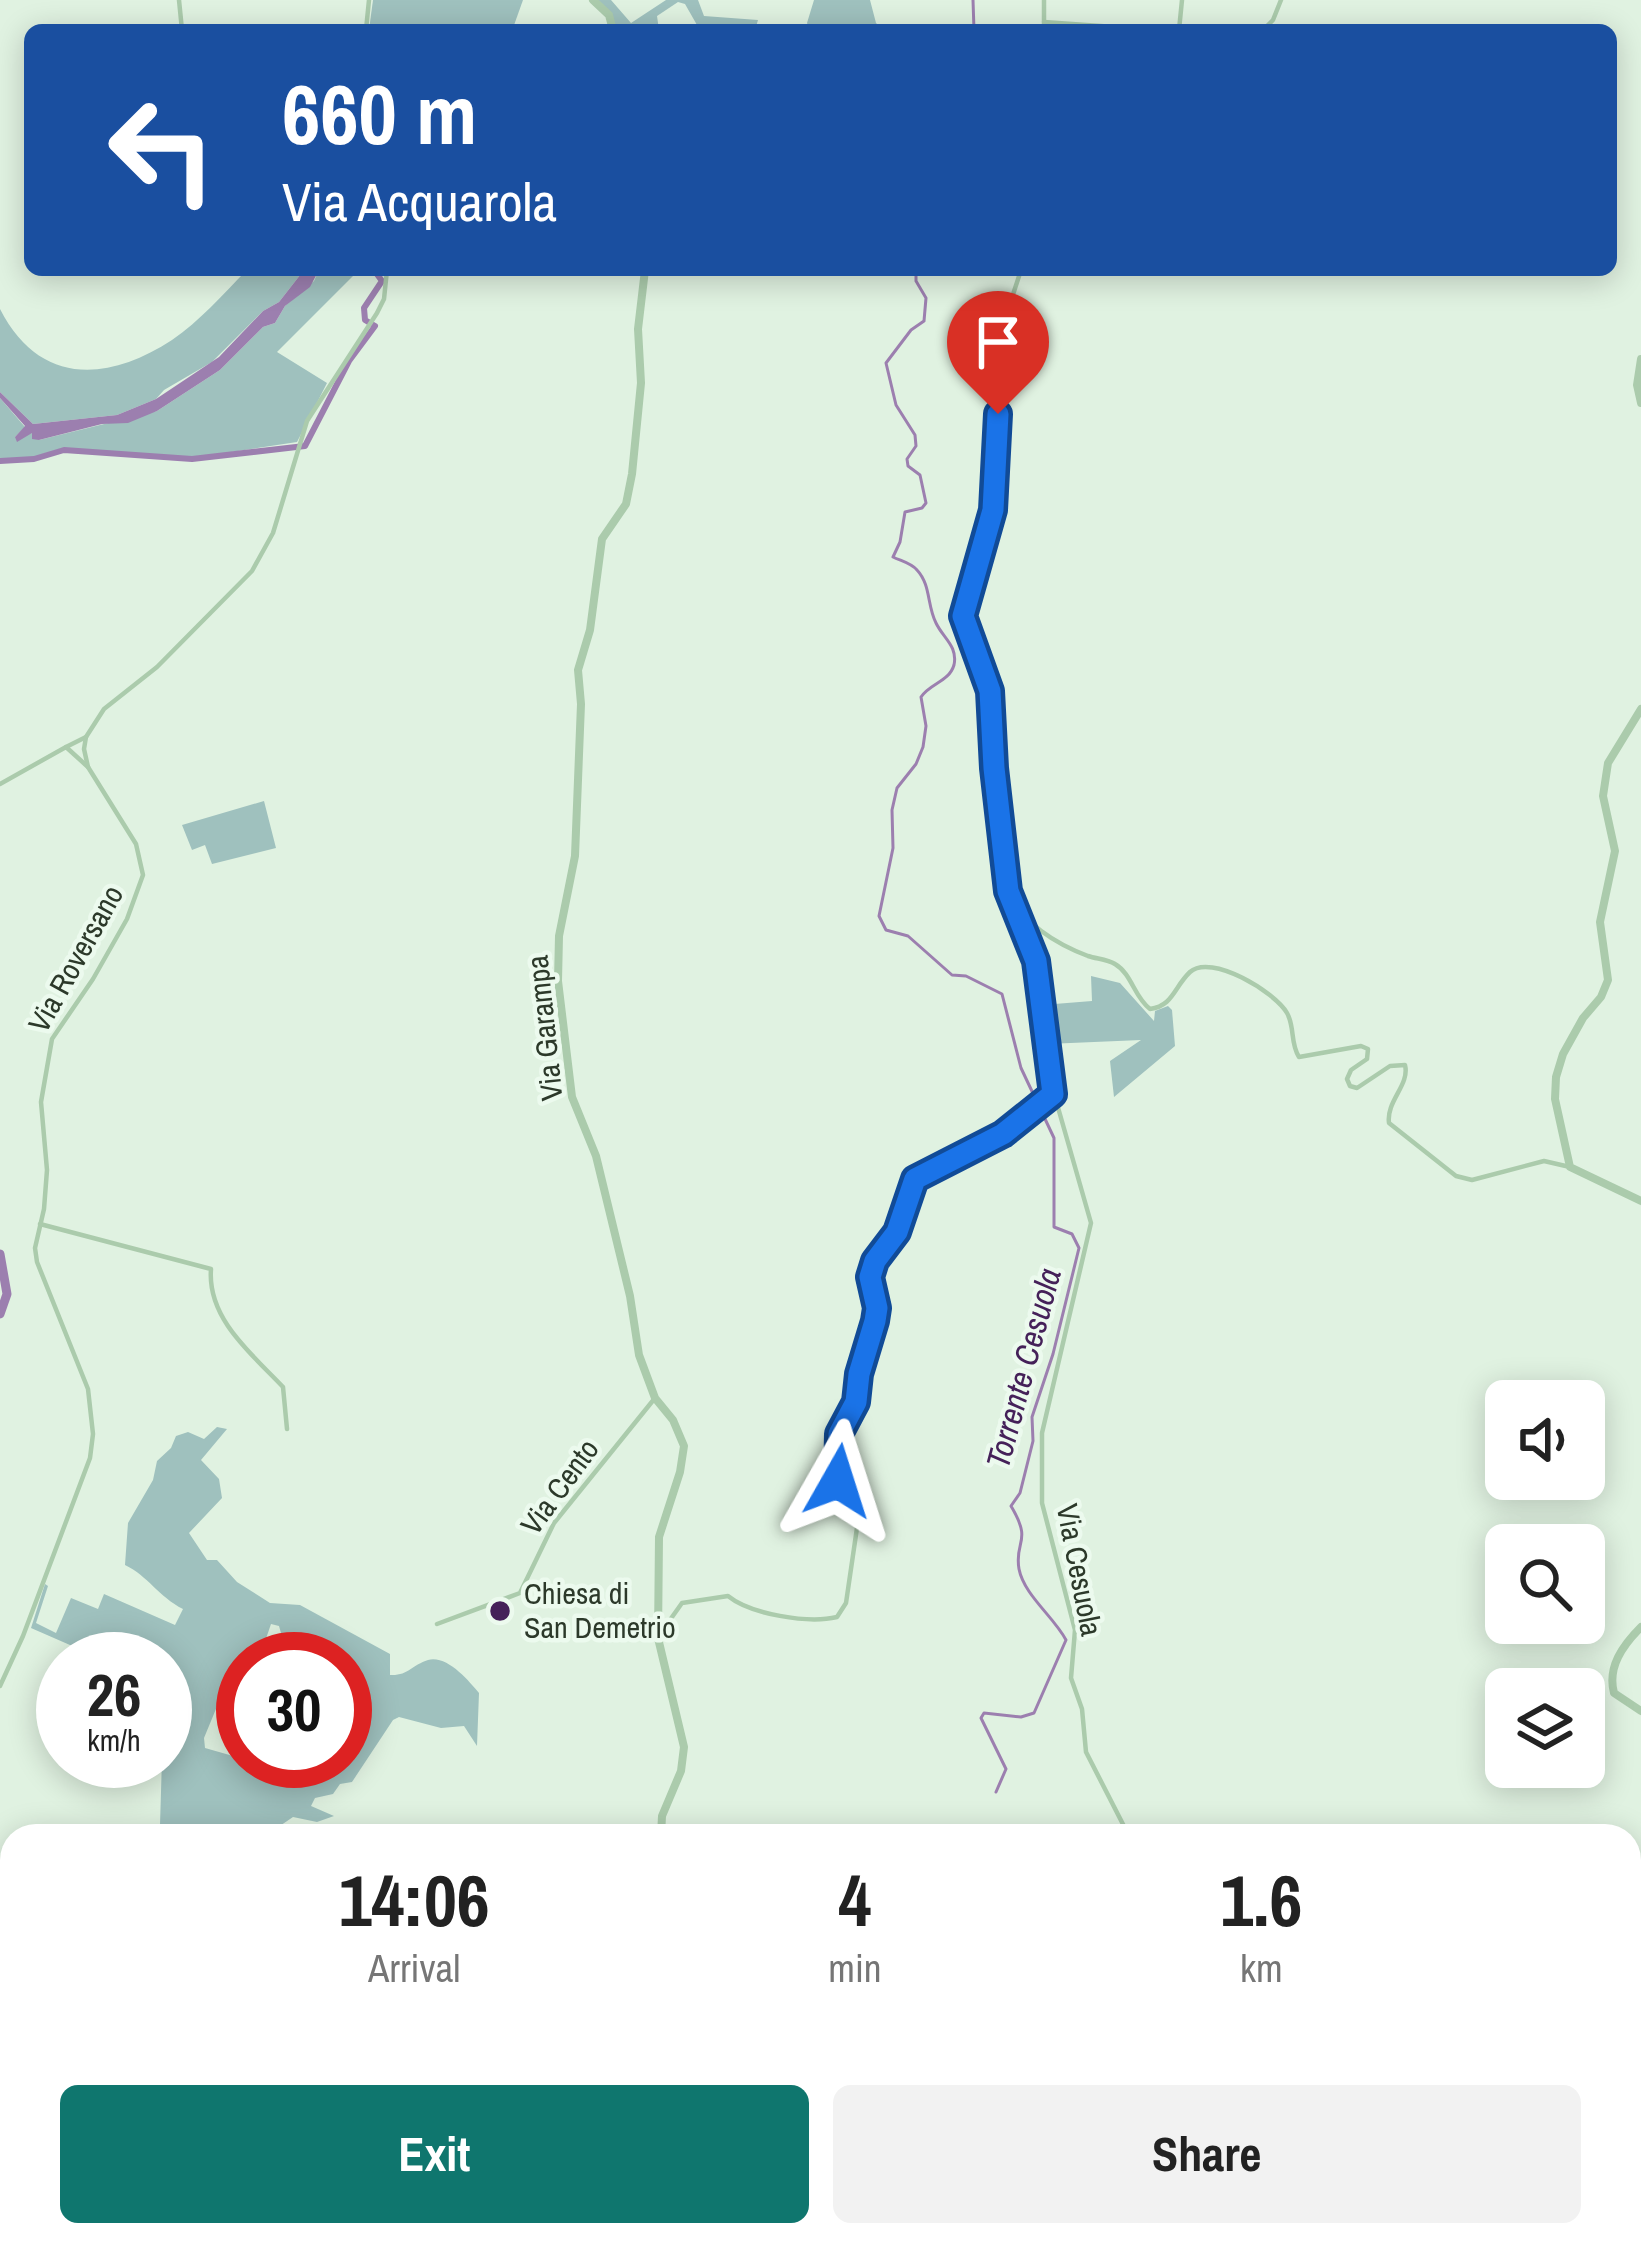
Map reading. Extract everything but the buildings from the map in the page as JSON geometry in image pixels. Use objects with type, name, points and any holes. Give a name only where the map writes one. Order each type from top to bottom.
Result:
[{"type":"street","points":[[593,0],[610,15],[612,24]]},
{"type":"street","points":[[0,784],[86,736],[104,709],[157,667],[252,571],[273,532],[299,445],[337,371],[377,313],[387,276]]},
{"type":"street","name":"Via Garampa","points":[[644,276],[632,474],[626,504],[602,539],[590,630],[578,670],[575,856],[559,936],[558,981],[572,1097],[596,1156],[639,1354],[655,1398],[673,1420],[684,1446],[659,1537],[658,1638],[684,1747],[681,1771],[662,1824]]},
{"type":"street","name":"Via Cesuola","points":[[1019,276],[1003,325],[993,510],[963,616],[990,691],[1008,891],[1036,961],[1053,1094],[1089,1209],[1091,1236],[1042,1433],[1042,1504],[1075,1630],[1071,1678],[1082,1709],[1086,1752],[1123,1824]]},
{"type":"street","points":[[1641,359],[1637,385],[1641,404]]},
{"type":"street","points":[[1570,1167],[1555,1099],[1556,1077],[1563,1054],[1608,980],[1600,922],[1615,839],[1603,796],[1608,763],[1641,710]]},
{"type":"street","name":"Via Roversano","points":[[0,1686],[90,1458],[93,1435],[88,1389],[37,1262],[46,1191],[41,1102],[52,1039],[127,920],[142,875],[136,844],[88,767],[86,736]]},
{"type":"street","points":[[66,747],[88,767]]},
{"type":"street","points":[[1008,891],[1024,918],[1053,939],[1124,971],[1139,1001],[1150,1009],[1167,1004],[1191,971],[1209,966],[1264,990],[1283,1006],[1299,1057],[1361,1046],[1368,1049],[1367,1059],[1347,1079],[1350,1086],[1358,1088],[1390,1066],[1405,1064],[1408,1071],[1388,1112],[1389,1124],[1456,1177],[1472,1180],[1544,1161],[1570,1167],[1641,1201]]},
{"type":"street","points":[[658,1638],[682,1603],[717,1596],[728,1596],[740,1608],[805,1619],[837,1617],[846,1603],[858,1521],[838,1481],[839,1434],[856,1402],[859,1374],[873,1334],[877,1308],[870,1277],[875,1261],[897,1232],[915,1179],[1003,1134],[1053,1094]]},
{"type":"street","points":[[40,1225],[211,1269],[210,1279],[229,1327],[240,1345],[283,1387],[287,1429]]},
{"type":"street","name":"Via Cento","points":[[437,1624],[520,1593],[554,1523],[655,1398]]},
{"type":"street","points":[[1641,1627],[1626,1642],[1610,1679],[1614,1693],[1641,1711]]},
{"type":"shaded area","points":[[373,0],[523,0],[514,24],[370,24]]},
{"type":"shaded area","points":[[596,0],[611,0],[631,23],[666,0],[698,0],[704,16],[758,20],[757,24],[696,24],[685,4],[678,2],[657,16],[658,24],[611,24]]},
{"type":"shaded area","points":[[814,0],[870,0],[877,24],[807,24]]},
{"type":"shaded area","points":[[241,276],[299,276],[279,302],[263,311],[212,362],[156,399],[117,415],[33,424],[0,392],[0,309],[34,352],[54,364],[76,369],[123,364],[147,354],[202,316]]},
{"type":"shaded area","points":[[299,276],[316,276],[275,323],[263,327],[220,370],[157,411],[128,423],[102,424],[39,440],[32,439],[32,433],[17,442],[15,437],[25,426],[0,392],[33,424],[117,415],[156,399],[219,357],[263,311],[279,302]]},
{"type":"shaded area","points":[[316,276],[353,276],[277,352],[327,383],[297,442],[192,458],[63,448],[30,458],[0,459],[0,398],[25,427],[15,437],[36,432],[39,440],[157,411],[220,370],[263,327],[275,323],[285,306]]},
{"type":"shaded area","points":[[264,801],[276,848],[212,864],[205,845],[192,850],[182,825]]},
{"type":"shaded area","points":[[1091,976],[1120,983],[1154,1021],[1155,1011],[1168,1006],[1172,1010],[1175,1046],[1114,1097],[1110,1061],[1141,1040],[1047,1044],[1042,1005],[1092,1001]]},
{"type":"shaded area","points":[[217,1427],[227,1429],[201,1460],[219,1479],[222,1498],[189,1533],[207,1560],[217,1560],[237,1582],[270,1603],[300,1605],[350,1632],[281,1632],[271,1624],[268,1632],[216,1632],[216,1709],[204,1738],[205,1748],[216,1751],[216,1788],[337,1788],[333,1794],[315,1798],[311,1806],[334,1816],[317,1822],[293,1817],[283,1824],[160,1824],[161,1788],[192,1788],[192,1632],[56,1632],[71,1598],[98,1609],[104,1594],[175,1625],[183,1609],[125,1565],[128,1523],[153,1480],[157,1461],[176,1436],[188,1432],[204,1439]]},
{"type":"shaded area","points":[[45,1584],[48,1586],[36,1623],[54,1632],[31,1628]]},
{"type":"shaded area","points":[[372,1644],[390,1654],[390,1675],[435,1659],[450,1665],[479,1693],[477,1746],[464,1726],[441,1728],[399,1717],[372,1752]]},
{"type":"waterway","name":"Torrente Cesuola","points":[[973,0],[974,24]]},
{"type":"waterway","points":[[0,461],[34,459],[64,450],[192,459],[305,446],[349,361],[375,326],[365,320],[364,308],[382,281],[378,276]]},
{"type":"waterway","name":"Torrente Cesuola","points":[[916,276],[926,298],[924,321],[911,330],[886,363],[896,405],[915,435],[908,466],[920,475],[926,503],[905,512],[893,557],[921,576],[933,616],[955,658],[948,675],[921,697],[926,726],[923,747],[897,788],[893,848],[879,916],[886,930],[908,936],[952,975],[966,976],[1002,994],[1021,1068],[1054,1138],[1054,1227],[1072,1234],[1079,1248],[1032,1417],[1033,1441],[1020,1493],[1011,1506],[1021,1527],[1018,1559],[1022,1579],[1066,1640],[1034,1713],[1021,1717],[984,1713],[981,1718],[1006,1769],[996,1792]]},
{"type":"waterway","points":[[0,1254],[7,1294],[0,1314]]},
{"type":"place","name":"Chiesa di San Demetrio","points":[[500,1611]]},
{"type":"route","points":[[838,1481],[839,1434],[856,1402],[859,1374],[873,1334],[877,1308],[870,1277],[875,1261],[897,1232],[915,1179],[1003,1134],[1053,1094],[1036,961],[1008,891],[990,691],[963,616],[993,510],[998,414]]}]
